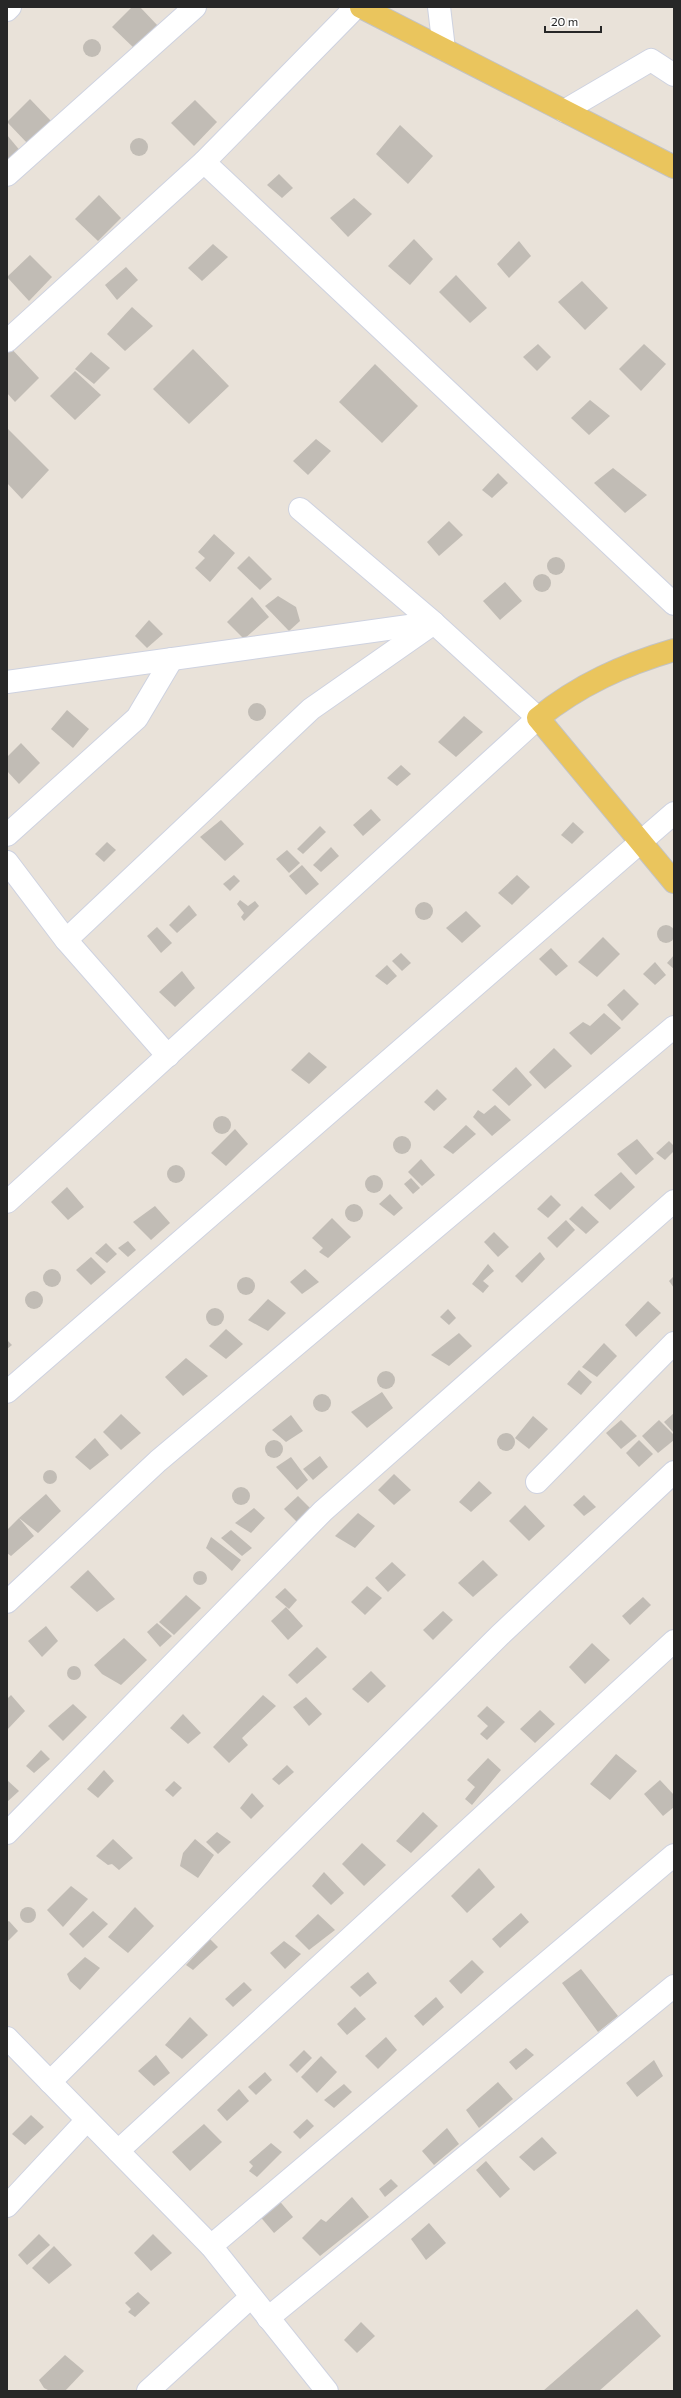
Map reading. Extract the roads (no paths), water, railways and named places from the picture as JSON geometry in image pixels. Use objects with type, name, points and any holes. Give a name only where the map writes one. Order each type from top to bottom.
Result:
[{"type":"main road","points":[[361,7],[674,167]]},
{"type":"main road","points":[[674,650],[599,678],[566,696],[538,718],[674,882]]},
{"type":"street","points":[[7,10],[10,7]]},
{"type":"street","points":[[7,175],[195,7]]},
{"type":"street","points":[[7,341],[204,162],[356,7]]},
{"type":"street","points":[[439,7],[444,49]]},
{"type":"street","points":[[564,111],[650,60],[674,75]]},
{"type":"street","points":[[204,162],[674,604]]},
{"type":"street","points":[[7,1202],[538,718],[434,623],[300,509]]},
{"type":"street","points":[[7,682],[434,623]]},
{"type":"street","points":[[66,940],[311,709],[434,623]]},
{"type":"street","points":[[7,835],[137,718],[172,659]]},
{"type":"street","points":[[7,1392],[674,813]]},
{"type":"street","points":[[7,862],[66,940],[168,1056]]},
{"type":"street","points":[[7,1602],[158,1461],[674,1027]]},
{"type":"street","points":[[7,1833],[323,1511],[674,1201]]},
{"type":"street","points":[[537,1482],[674,1342]]},
{"type":"street","points":[[50,2082],[500,1635],[674,1472]]},
{"type":"street","points":[[118,2151],[674,1640]]},
{"type":"street","points":[[212,2246],[674,1855]]},
{"type":"street","points":[[268,2318],[674,1986]]},
{"type":"street","points":[[7,2038],[212,2246],[327,2391]]},
{"type":"street","points":[[7,2206],[87,2120]]},
{"type":"street","points":[[148,2391],[251,2297]]}]
